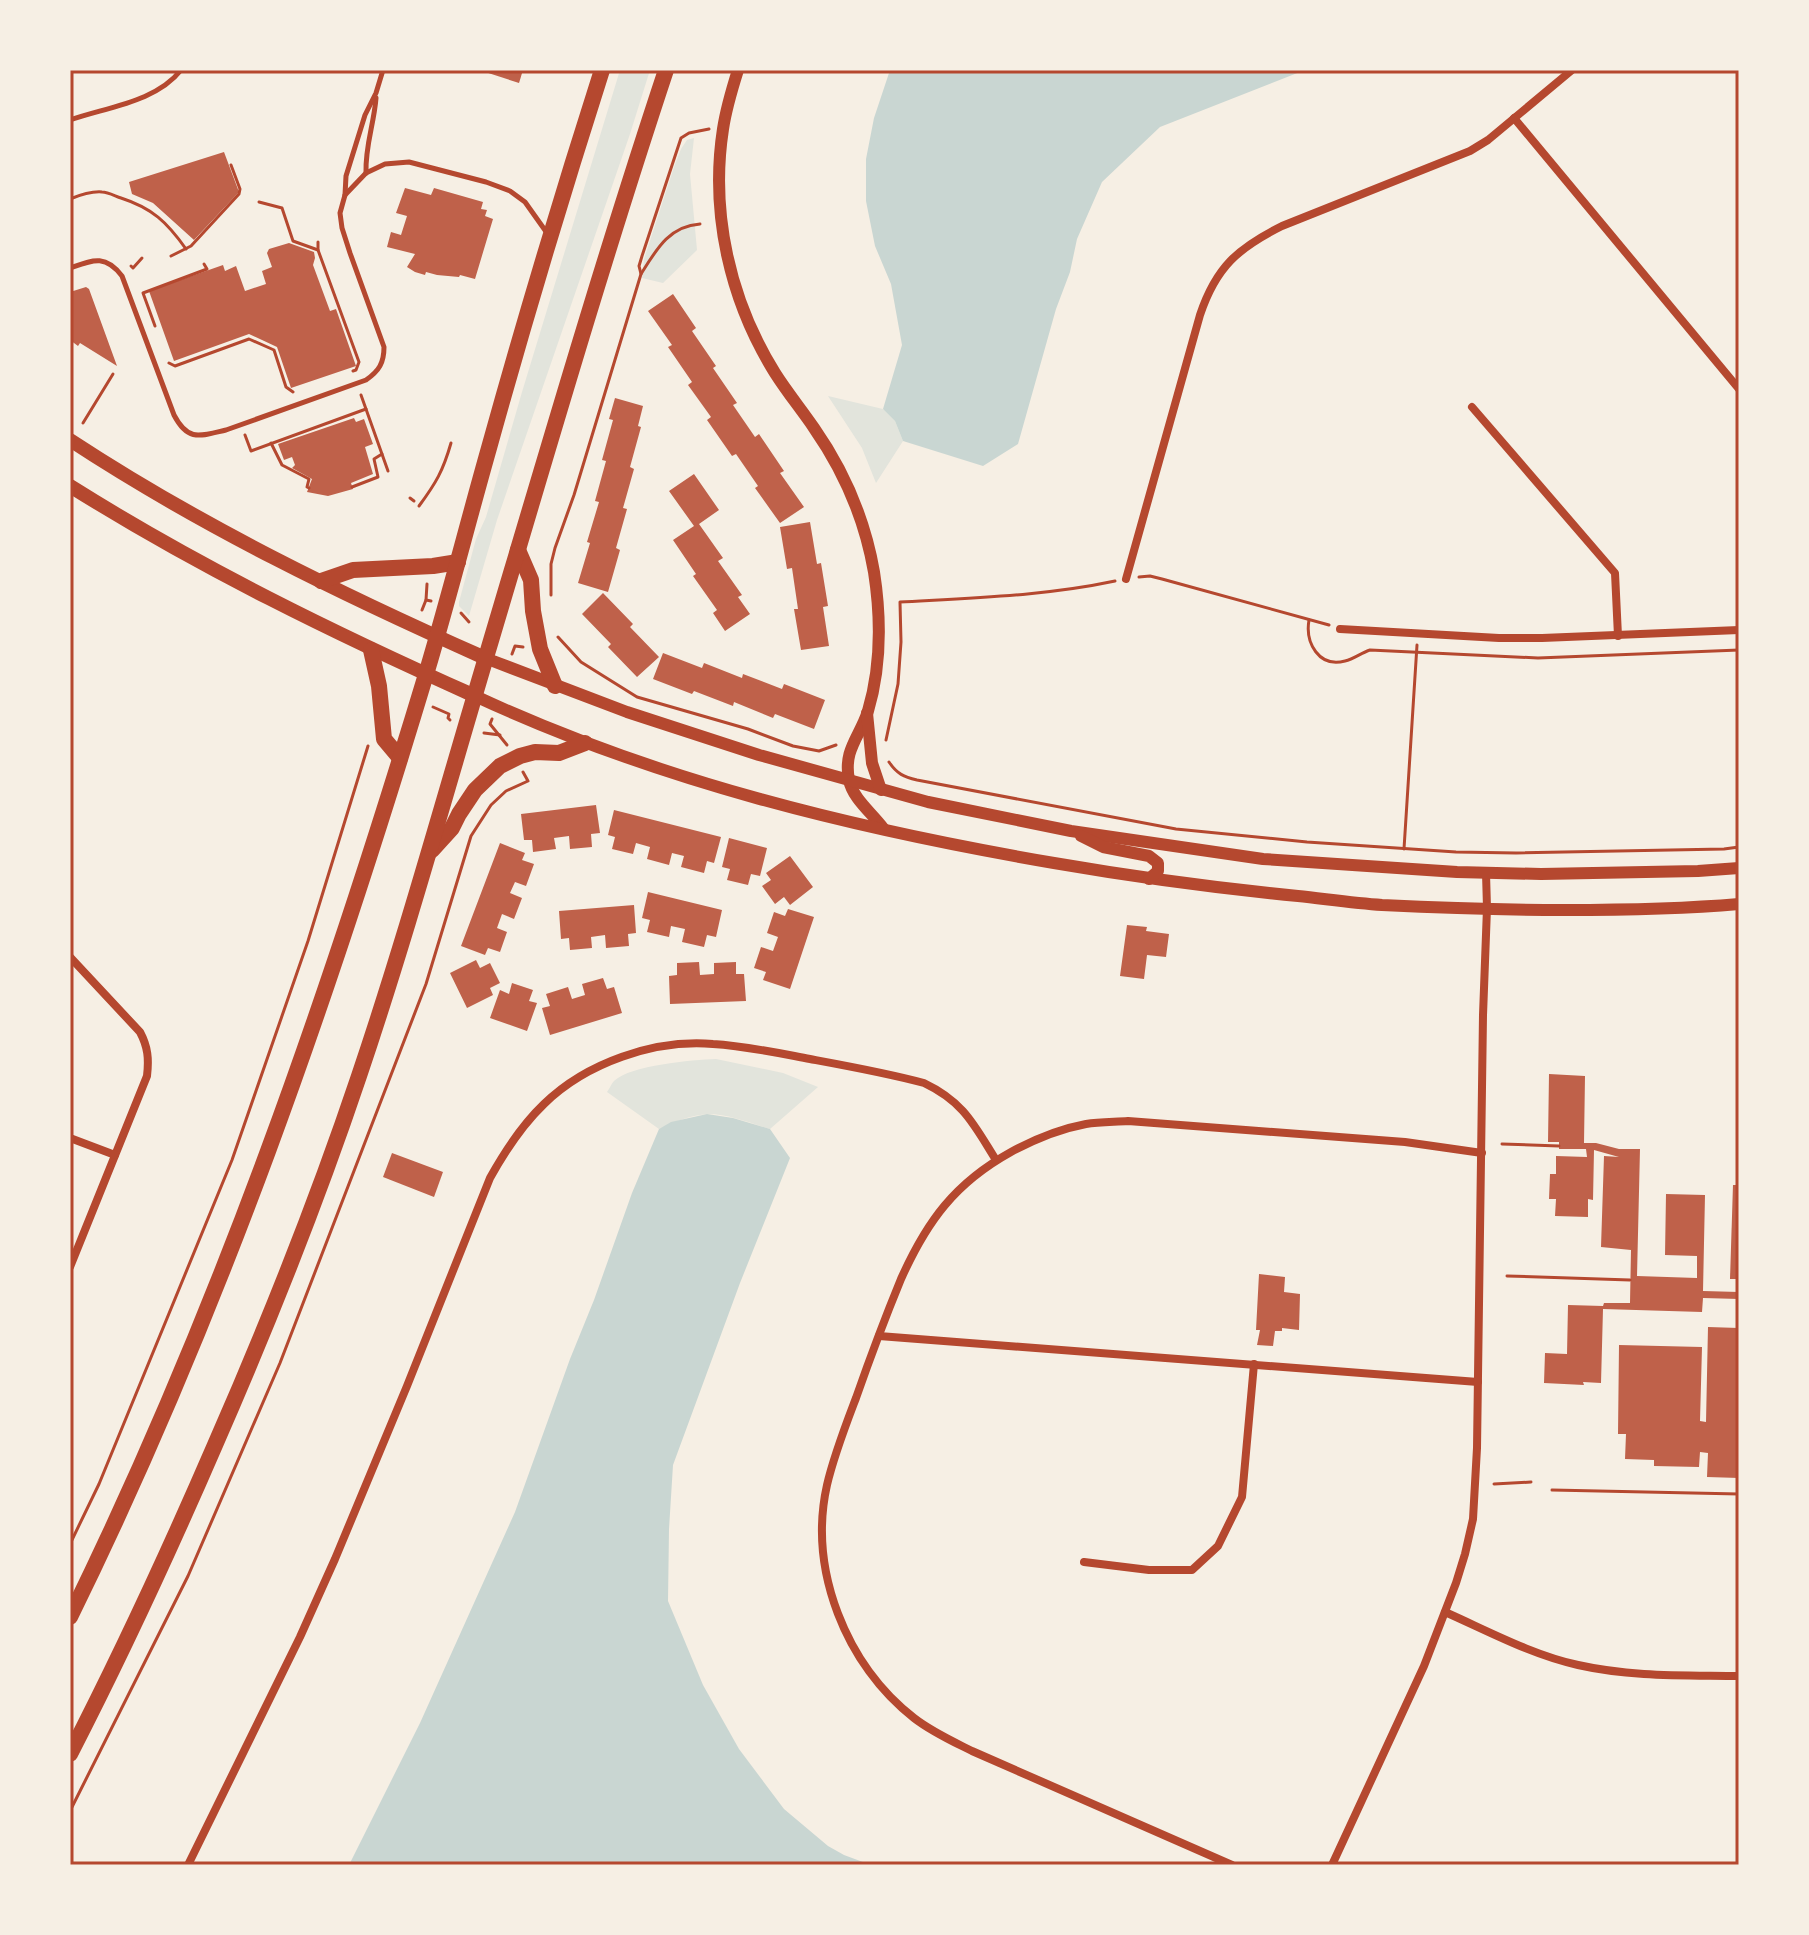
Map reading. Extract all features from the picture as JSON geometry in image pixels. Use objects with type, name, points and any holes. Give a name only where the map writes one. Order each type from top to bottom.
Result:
[{"type":"main road","points":[[70,1617],[187,1358],[248,1204],[339,948],[426,674],[550,237],[602,70]]},
{"type":"main road","points":[[70,1754],[186,1513],[277,1298],[358,1080],[430,853],[581,339],[666,70]]},
{"type":"main road","points":[[70,440],[160,496],[321,581],[485,658]]},
{"type":"main road","points":[[70,486],[260,595],[371,650],[475,696]]},
{"type":"main road","points":[[518,550],[531,580],[540,649],[555,686]]},
{"type":"main road","points":[[321,581],[353,570],[458,562]]},
{"type":"main road","points":[[371,650],[379,686],[384,739],[400,758]]},
{"type":"main road","points":[[430,853],[452,828],[475,790],[500,766],[520,756],[535,752],[559,753],[585,743]]},
{"type":"street","points":[[738,70],[723,128],[720,178],[722,225],[731,273],[754,335],[775,373],[830,453],[853,499],[867,542],[876,586],[877,665],[867,713],[849,756],[849,781],[859,801],[883,828]]},
{"type":"street","points":[[1126,579],[1200,315],[1211,288],[1239,250],[1282,226],[1470,151],[1488,140],[1572,70]]},
{"type":"street","points":[[1514,118],[1739,389]]},
{"type":"street","points":[[1472,407],[1615,573],[1618,636]]},
{"type":"street","points":[[1340,629],[1528,638],[1739,630]]},
{"type":"street","points":[[485,658],[690,734],[849,781],[987,815],[1071,831],[1263,859],[1486,873],[1739,868]]},
{"type":"street","points":[[475,696],[585,743],[719,788],[1006,855],[1149,879],[1379,905],[1605,910],[1739,904]]},
{"type":"street","points":[[867,713],[872,763],[881,790]]},
{"type":"street","points":[[1071,831],[1103,847],[1154,859],[1158,863],[1158,871],[1149,879]]},
{"type":"street","points":[[1332,1865],[1424,1666],[1465,1554],[1473,1519],[1476,1491],[1486,873]]},
{"type":"street","points":[[70,957],[140,1032],[149,1059],[147,1076],[70,1267]]},
{"type":"street","points":[[188,1865],[335,1559],[490,1178],[524,1125],[545,1103],[568,1084],[597,1068],[655,1048],[710,1044],[733,1046],[924,1083],[944,1092],[962,1109],[996,1160]]},
{"type":"street","points":[[1232,1865],[935,1733],[894,1700],[872,1676],[855,1650],[840,1621],[831,1590],[821,1537],[827,1487],[836,1451],[913,1251],[927,1227],[945,1204],[980,1170],[1031,1142],[1088,1124],[1128,1121],[1405,1142],[1482,1153]]},
{"type":"street","points":[[70,1138],[115,1155]]},
{"type":"street","points":[[879,1336],[1478,1382]]},
{"type":"street","points":[[1084,1562],[1149,1570],[1192,1570],[1218,1546],[1242,1497],[1254,1364]]},
{"type":"street","points":[[1445,1612],[1575,1665],[1640,1674],[1739,1676]]},
{"type":"lane","points":[[70,120],[157,91],[181,70]]},
{"type":"lane","points":[[70,268],[101,260],[117,270],[126,285],[174,415],[190,434],[197,436],[226,430],[366,380],[380,368],[384,347],[341,221],[341,206],[346,176],[383,70]]},
{"type":"lane","points":[[366,173],[366,147],[375,116],[376,93]]},
{"type":"lane","points":[[345,195],[366,173],[385,164],[409,162],[510,191],[519,196],[550,237]]},
{"type":"path","points":[[641,274],[639,266],[681,138],[689,133],[723,128]]},
{"type":"path","points":[[171,256],[186,249],[239,194],[231,165]]},
{"type":"path","points":[[70,199],[104,192],[136,203],[161,219],[186,249]]},
{"type":"path","points":[[259,202],[282,208],[293,241],[318,250]]},
{"type":"path","points":[[551,606],[551,564],[555,548],[641,274],[671,235],[681,227],[700,224]]},
{"type":"path","points":[[318,242],[318,250],[359,362],[356,370],[352,371]]},
{"type":"path","points":[[133,268],[142,258]]},
{"type":"path","points":[[158,335],[143,293],[207,269],[204,264]]},
{"type":"path","points":[[168,362],[175,366],[249,339],[274,350],[286,387],[293,392]]},
{"type":"path","points":[[83,423],[113,374]]},
{"type":"path","points":[[361,395],[388,471]]},
{"type":"path","points":[[245,435],[251,451],[366,409]]},
{"type":"path","points":[[271,443],[282,465],[309,479],[309,488]]},
{"type":"path","points":[[419,506],[438,480],[451,443]]},
{"type":"path","points":[[352,487],[378,477],[374,459],[382,454]]},
{"type":"path","points":[[884,749],[898,684],[900,602],[1088,588],[1150,576],[1340,629]]},
{"type":"path","points":[[421,614],[426,600],[427,580]]},
{"type":"path","points":[[426,600],[432,601]]},
{"type":"path","points":[[458,611],[469,622]]},
{"type":"path","points":[[1309,619],[1307,634],[1311,647],[1320,656],[1334,662],[1348,660],[1370,650],[1538,658],[1739,650]]},
{"type":"path","points":[[555,630],[581,662],[637,697],[748,729],[793,746],[819,751],[836,745]]},
{"type":"path","points":[[1404,850],[1418,633]]},
{"type":"path","points":[[509,643],[530,646]]},
{"type":"path","points":[[508,667],[515,646]]},
{"type":"path","points":[[496,706],[490,724],[510,750]]},
{"type":"path","points":[[442,711],[455,722]]},
{"type":"path","points":[[480,732],[500,735]]},
{"type":"path","points":[[70,1544],[99,1484],[232,1160],[308,941],[370,742]]},
{"type":"path","points":[[887,761],[894,771],[904,777],[1176,829],[1404,850],[1516,853],[1739,847]]},
{"type":"path","points":[[70,1811],[188,1576],[280,1363],[426,984],[471,836],[491,805],[506,791],[528,781],[520,766]]},
{"type":"path","points":[[1502,1144],[1559,1146]]},
{"type":"path","points":[[1507,1276],[1630,1280]]},
{"type":"path","points":[[1494,1484],[1531,1482]]},
{"type":"path","points":[[1552,1490],[1739,1494]]},
{"type":"shaded area","points":[[620,70],[650,70],[497,520],[469,616],[459,602],[476,539],[486,517]]},
{"type":"shaded area","points":[[890,70],[1305,70],[1160,127],[1102,182],[1077,239],[1070,272],[1056,309],[1018,444],[983,466],[903,441],[895,421],[883,409],[902,345],[891,284],[875,246],[866,201],[866,159],[874,118]]},
{"type":"shaded area","points":[[694,138],[690,174],[697,250],[663,283],[642,278],[644,259],[674,167],[687,140]]},
{"type":"shaded area","points":[[828,396],[883,409],[895,421],[903,441],[876,483],[862,448]]},
{"type":"shaded area","points":[[716,1059],[783,1073],[818,1087],[770,1129],[731,1117],[708,1114],[683,1119],[659,1129],[607,1092],[614,1081],[634,1071],[662,1064]]},
{"type":"shaded area","points":[[707,1114],[770,1129],[790,1158],[673,1465],[668,1601],[703,1685],[739,1749],[784,1809],[828,1846],[871,1865],[349,1865],[420,1723],[515,1512],[632,1193],[659,1129],[671,1122]]},
{"type":"building","points":[[479,70],[523,70],[519,83]]},
{"type":"building","points":[[224,152],[239,192],[194,240],[153,203],[132,194],[129,182]]},
{"type":"building","points":[[405,188],[431,195],[434,188],[483,202],[481,209],[487,210],[485,216],[493,219],[475,279],[415,272],[407,267],[415,254],[387,247],[391,232],[401,235],[407,216],[396,213]]},
{"type":"building","points":[[289,243],[314,252],[313,265],[330,311],[336,309],[356,366],[291,388],[277,347],[249,334],[174,361],[149,291],[223,265],[225,271],[236,266],[245,291],[266,284],[262,271],[272,267],[267,253],[269,249]]},
{"type":"building","points":[[86,287],[117,366],[70,340],[70,292]]},
{"type":"building","points":[[673,294],[696,328],[692,331],[716,366],[713,368],[737,403],[733,405],[755,437],[759,434],[784,471],[780,473],[804,507],[780,523],[736,454],[732,456],[707,420],[711,417],[688,385],[692,382],[668,347],[672,345],[648,311]]},
{"type":"building","points":[[615,398],[643,406],[638,426],[641,427],[630,467],[634,469],[623,508],[627,509],[616,548],[620,550],[608,592],[578,583],[599,502],[595,501],[606,461],[602,460],[613,420],[609,419]]},
{"type":"building","points":[[354,418],[356,422],[364,419],[373,444],[365,447],[373,474],[351,483],[353,489],[328,496],[307,492],[312,479],[292,468],[295,465],[292,457],[284,460],[278,444]]},
{"type":"building","points":[[694,474],[719,510],[699,524],[723,558],[718,561],[742,595],[738,597],[750,614],[725,631],[713,613],[717,610],[673,540],[694,526],[669,491]]},
{"type":"building","points":[[810,522],[828,606],[823,607],[829,646],[801,650],[794,609],[798,609],[792,568],[787,569],[780,527]]},
{"type":"building","points":[[603,593],[659,657],[637,677],[582,614]]},
{"type":"building","points":[[663,653],[702,668],[704,663],[742,678],[743,674],[782,689],[784,684],[825,700],[814,729],[775,714],[773,718],[734,702],[733,706],[694,691],[692,694],[653,679]]},
{"type":"building","points":[[596,805],[600,833],[591,834],[592,847],[570,849],[569,836],[554,838],[556,849],[533,852],[532,840],[524,840],[521,814]]},
{"type":"building","points":[[614,810],[721,837],[714,863],[707,861],[704,873],[681,867],[684,856],[672,853],[669,865],[647,859],[650,847],[636,843],[633,854],[612,849],[615,837],[608,835]]},
{"type":"building","points":[[729,838],[767,848],[760,876],[751,874],[748,885],[727,880],[730,869],[722,867]]},
{"type":"building","points":[[500,843],[525,853],[522,860],[534,864],[526,886],[515,882],[510,893],[522,898],[514,919],[502,914],[497,928],[507,932],[500,952],[488,948],[485,955],[461,946]]},
{"type":"building","points":[[790,856],[813,887],[790,905],[784,897],[775,904],[762,886],[771,880],[766,873]]},
{"type":"building","points":[[648,892],[722,910],[716,937],[707,935],[704,947],[682,942],[685,929],[671,926],[669,937],[647,932],[650,920],[642,918]]},
{"type":"building","points":[[634,905],[636,933],[628,934],[629,946],[606,948],[605,935],[591,937],[592,948],[570,950],[569,938],[561,939],[559,911]]},
{"type":"building","points":[[788,909],[814,917],[790,989],[763,980],[766,972],[754,968],[761,947],[773,951],[778,937],[767,933],[774,912],[785,916]]},
{"type":"building","points":[[1127,925],[1169,934],[1166,957],[1147,955],[1144,979],[1120,976]]},
{"type":"building","points":[[476,960],[480,968],[490,963],[500,983],[490,988],[493,995],[467,1008],[450,973]]},
{"type":"building","points":[[699,962],[700,975],[714,974],[714,963],[736,962],[736,974],[744,974],[746,1001],[670,1004],[669,976],[677,975],[677,963]]},
{"type":"building","points":[[603,978],[607,989],[614,987],[622,1013],[550,1035],[542,1008],[550,1006],[546,994],[568,987],[572,999],[585,995],[582,984]]},
{"type":"building","points":[[512,983],[533,990],[529,1001],[537,1003],[527,1031],[490,1018],[500,990],[509,994]]},
{"type":"building","points":[[1549,1074],[1585,1076],[1584,1143],[1640,1149],[1637,1276],[1697,1278],[1697,1256],[1665,1255],[1666,1194],[1705,1195],[1703,1291],[1739,1292],[1739,1299],[1703,1298],[1702,1312],[1603,1309],[1601,1383],[1544,1383],[1545,1353],[1567,1354],[1568,1305],[1630,1303],[1631,1250],[1601,1247],[1604,1156],[1619,1157],[1594,1150],[1593,1200],[1588,1199],[1588,1217],[1555,1216],[1556,1199],[1549,1199],[1550,1174],[1556,1174],[1556,1156],[1587,1157],[1586,1149],[1559,1149],[1559,1142],[1548,1142]]},
{"type":"building","points":[[392,1153],[443,1172],[434,1197],[383,1177]]},
{"type":"building","points":[[1733,1185],[1739,1185],[1739,1279],[1730,1279]]},
{"type":"building","points":[[1259,1274],[1285,1277],[1284,1292],[1300,1294],[1299,1330],[1282,1328],[1282,1331],[1275,1331],[1273,1346],[1257,1345],[1260,1330],[1256,1330]]},
{"type":"building","points":[[1708,1327],[1739,1328],[1739,1478],[1707,1477],[1708,1453],[1700,1452],[1699,1467],[1654,1466],[1654,1460],[1625,1459],[1626,1434],[1618,1434],[1619,1345],[1702,1347],[1700,1421],[1706,1422]]}]
